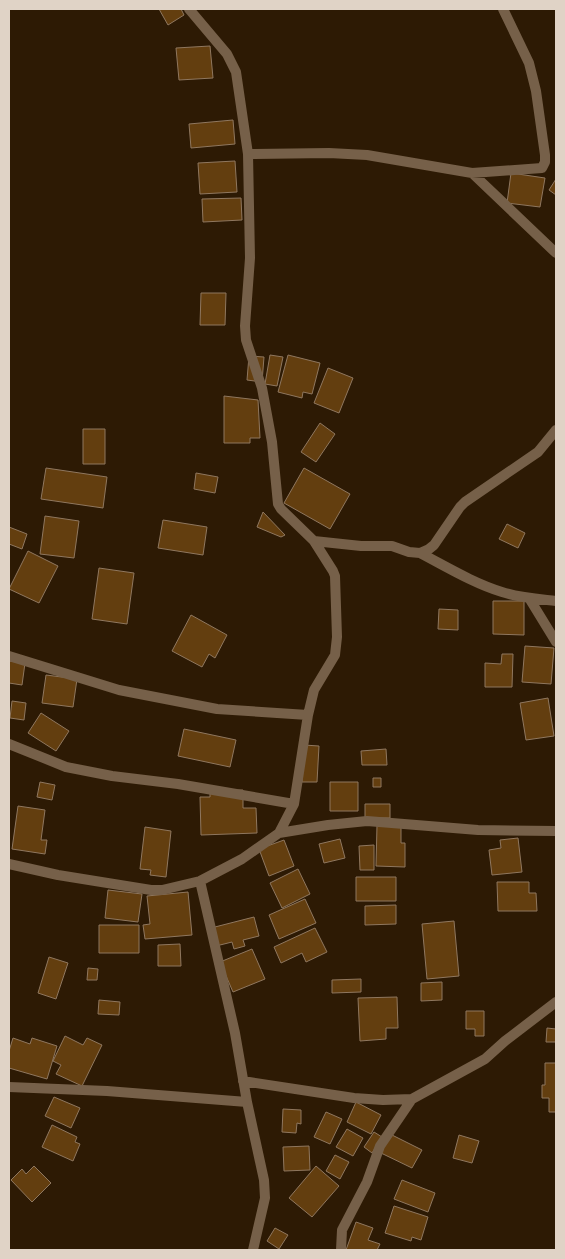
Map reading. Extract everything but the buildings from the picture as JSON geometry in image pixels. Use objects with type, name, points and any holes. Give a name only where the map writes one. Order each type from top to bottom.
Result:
[{"type":"street","points":[[189,9],[232,61],[236,72],[248,154],[250,258],[245,318],[246,340],[262,388],[272,442],[278,504],[314,541],[335,576],[337,637],[335,655],[316,684],[308,715],[294,804],[279,833]]},
{"type":"street","points":[[248,154],[358,154],[472,173],[540,169],[545,162],[536,91],[529,63],[503,9]]},
{"type":"street","points":[[472,173],[556,253]]},
{"type":"street","points":[[420,553],[434,545],[465,502],[538,452],[556,430]]},
{"type":"street","points":[[314,541],[361,546],[392,546],[409,552],[420,553],[481,584],[504,592],[529,598],[556,601]]},
{"type":"street","points":[[529,598],[556,642]]},
{"type":"street","points":[[9,656],[118,690],[217,709],[308,715]]},
{"type":"street","points":[[9,744],[66,767],[112,776],[178,784],[294,804]]},
{"type":"street","points":[[9,864],[58,875],[151,890],[178,887],[200,881],[242,859],[279,833],[328,825],[366,821],[478,830],[556,831]]},
{"type":"street","points":[[200,881],[235,1034],[266,1190],[253,1250]]},
{"type":"street","points":[[243,1081],[354,1098],[412,1099],[485,1059],[505,1041],[556,1002]]},
{"type":"street","points":[[9,1087],[107,1091],[247,1102]]},
{"type":"street","points":[[341,1250],[342,1230],[367,1182],[380,1146],[412,1099]]}]
